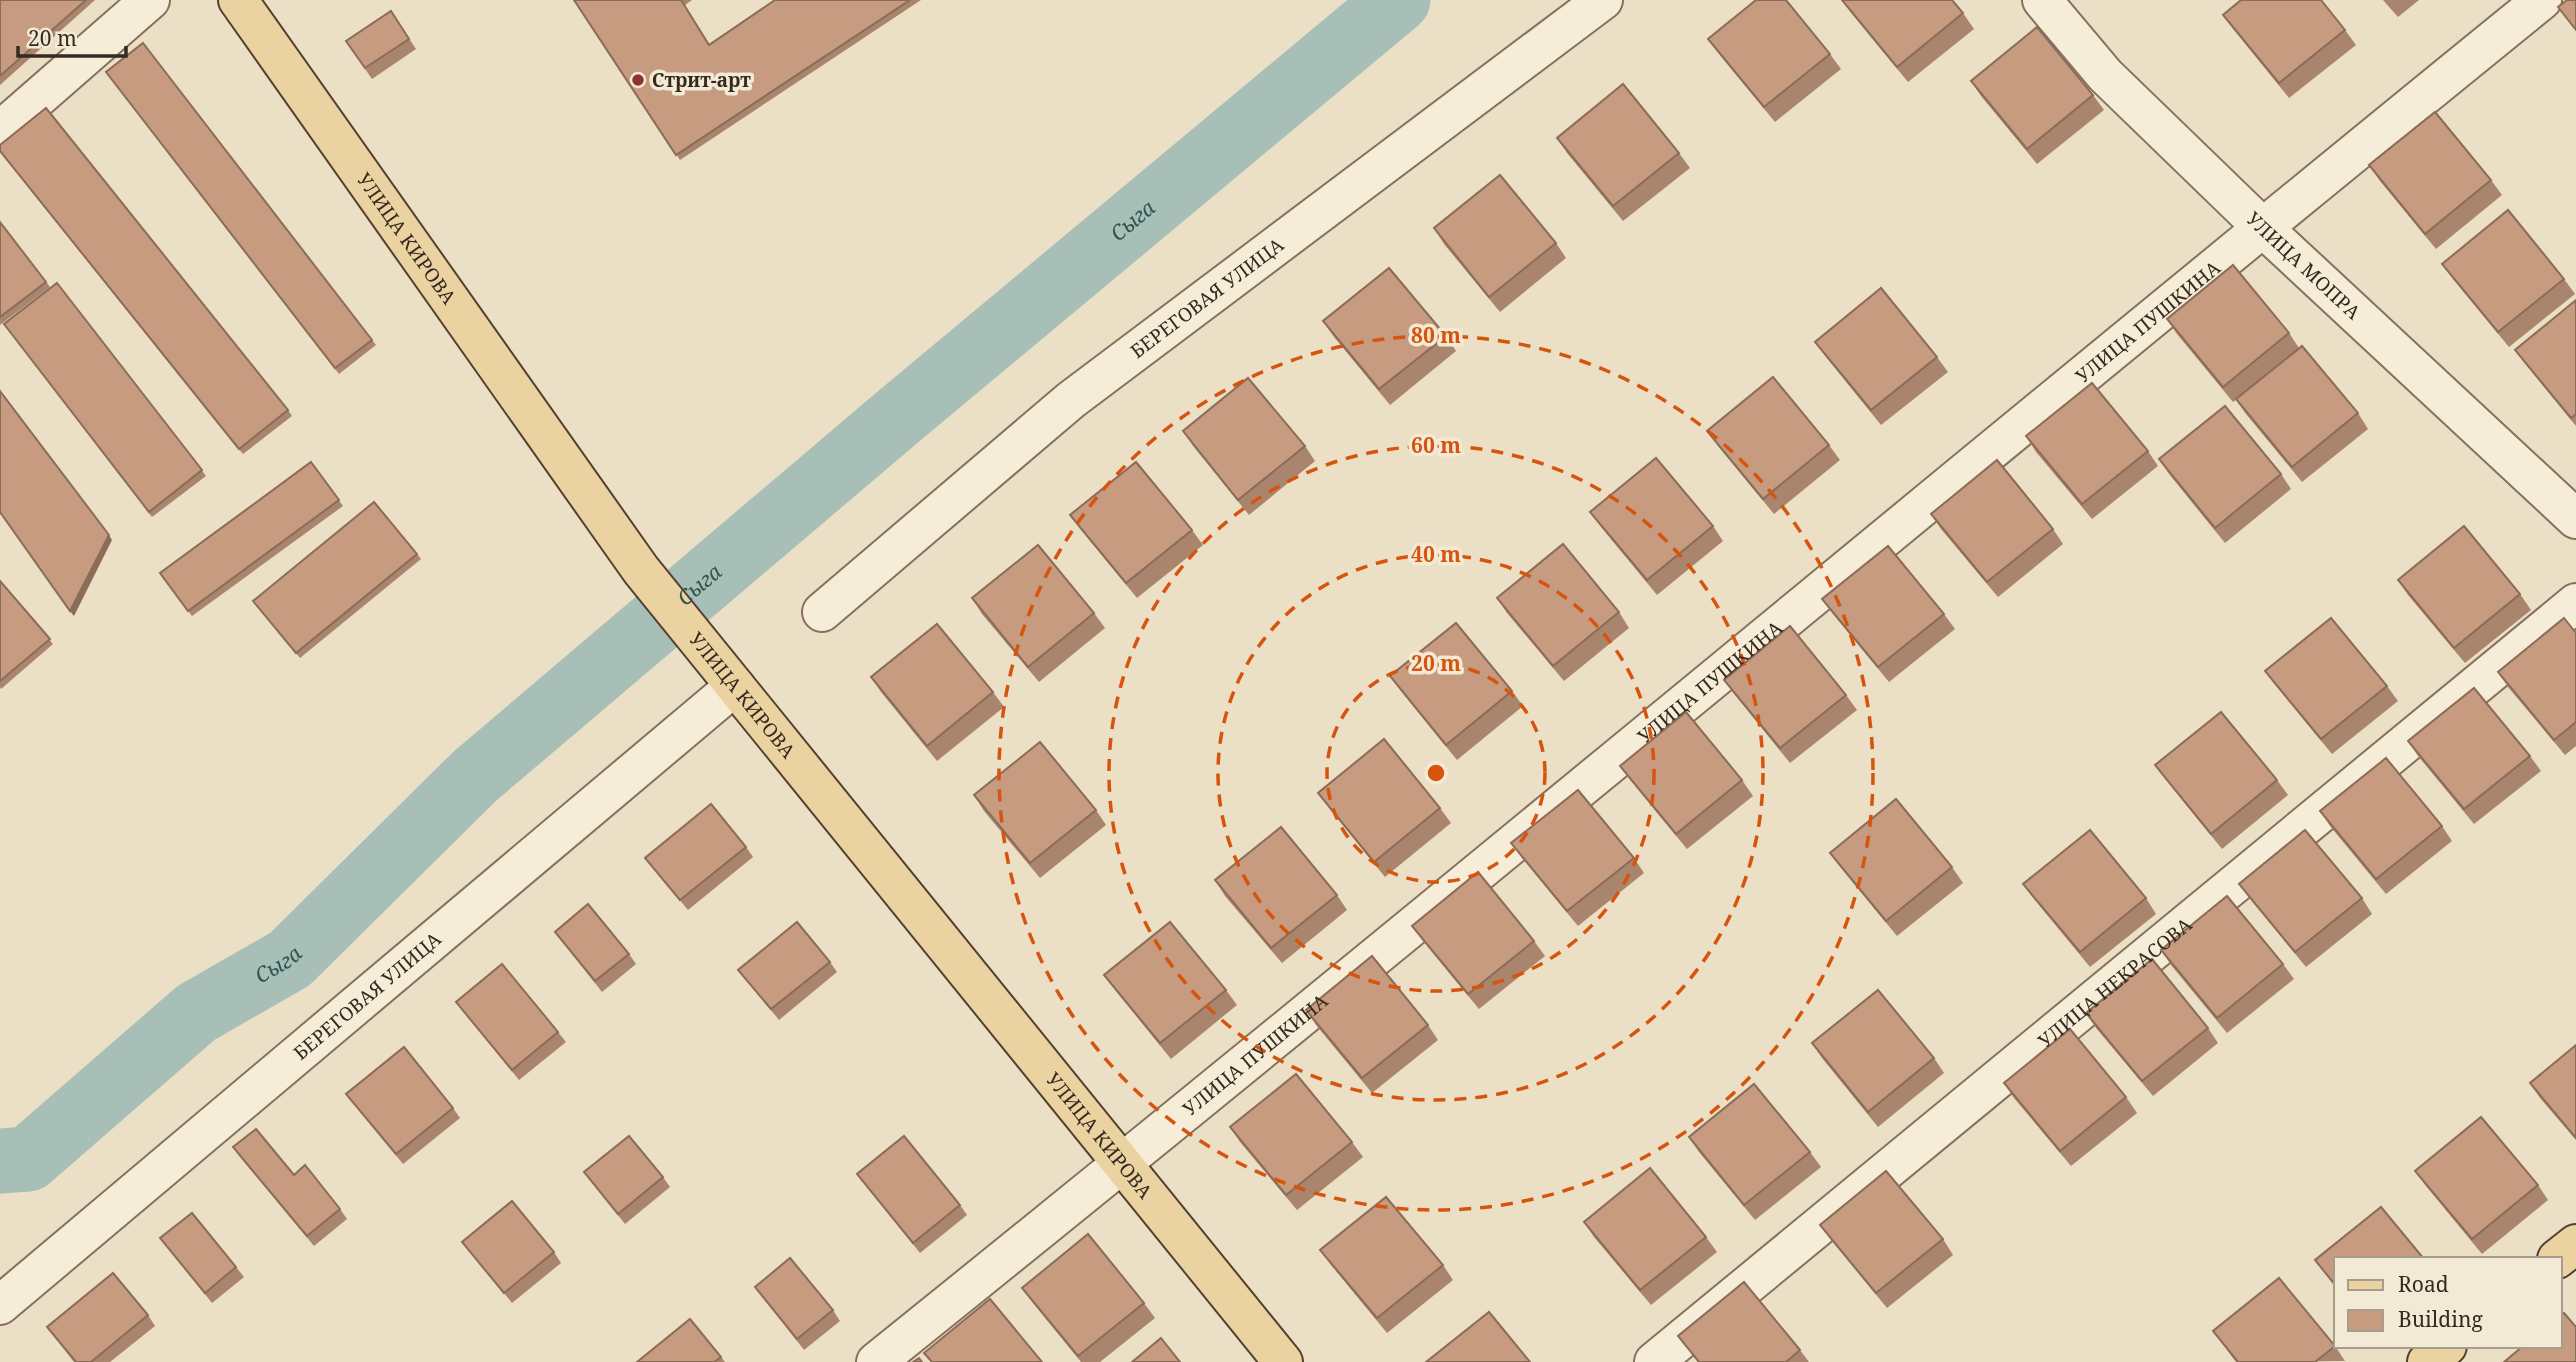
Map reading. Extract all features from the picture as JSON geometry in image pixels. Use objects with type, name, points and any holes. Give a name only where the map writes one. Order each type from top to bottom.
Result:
[{"type":"main road","name":"УЛИЦА КИРОВА","points":[[239,0],[641,570],[1283,1362]]},
{"type":"main road","points":[[2560,1257],[2576,1244]]},
{"type":"main road","points":[[2427,1362],[2444,1348]]},
{"type":"street","points":[[0,131],[150,0]]},
{"type":"street","name":"БЕРЕГОВАЯ УЛИЦА","points":[[822,612],[1071,400],[1603,0]]},
{"type":"street","name":"УЛИЦА МОПРА","points":[[2042,0],[2105,75],[2262,227],[2576,519]]},
{"type":"street","name":"УЛИЦА ПУШКИНА","points":[[876,1362],[1124,1163],[2542,0]]},
{"type":"street","name":"УЛИЦА НЕКРАСОВА","points":[[1654,1362],[2576,603]]},
{"type":"street","name":"БЕРЕГОВАЯ УЛИЦА","points":[[0,1305],[735,686]]},
{"type":"building","points":[[0,0],[86,0],[0,76]]},
{"type":"building","points":[[574,0],[681,0],[709,45],[775,0],[910,0],[676,155]]},
{"type":"building","points":[[1756,0],[1786,0],[1830,54],[1764,107],[1708,39]]},
{"type":"building","points":[[1842,0],[1952,0],[1963,13],[1897,67]]},
{"type":"building","points":[[2241,0],[2321,0],[2345,30],[2279,83],[2223,15]]},
{"type":"building","points":[[2567,0],[2576,0],[2576,30],[2558,7]]},
{"type":"building","points":[[391,11],[409,39],[365,68],[346,41]]},
{"type":"building","points":[[2037,27],[2093,95],[2027,149],[1971,81]]},
{"type":"building","points":[[143,43],[372,340],[335,368],[106,72]]},
{"type":"building","points":[[1623,84],[1679,153],[1613,206],[1557,138]]},
{"type":"building","points":[[46,108],[288,410],[239,449],[0,151],[0,145]]},
{"type":"building","points":[[2435,112],[2491,180],[2425,234],[2369,165]]},
{"type":"building","points":[[1500,175],[1556,243],[1489,297],[1434,228]]},
{"type":"building","points":[[2508,210],[2564,279],[2498,332],[2442,264]]},
{"type":"building","points":[[0,222],[46,282],[0,317]]},
{"type":"building","points":[[2233,265],[2289,333],[2223,387],[2167,319]]},
{"type":"building","points":[[1389,268],[1446,336],[1379,389],[1323,321]]},
{"type":"building","points":[[57,283],[202,470],[149,512],[4,324]]},
{"type":"building","points":[[1881,288],[1937,357],[1871,410],[1815,342]]},
{"type":"building","points":[[2576,300],[2576,414],[2571,418],[2515,350]]},
{"type":"building","points":[[2302,346],[2358,413],[2292,467],[2236,399]]},
{"type":"building","points":[[1773,377],[1829,445],[1763,499],[1707,431]]},
{"type":"building","points":[[1248,378],[1305,446],[1238,500],[1183,431]]},
{"type":"building","points":[[2092,383],[2148,451],[2082,504],[2026,436]]},
{"type":"building","points":[[0,391],[109,535],[70,611],[0,512]]},
{"type":"building","points":[[2225,406],[2281,474],[2215,528],[2159,459]]},
{"type":"building","points":[[1656,458],[1713,526],[1647,580],[1590,512]]},
{"type":"building","points":[[1997,460],[2053,529],[1987,582],[1931,514]]},
{"type":"building","points":[[311,462],[339,500],[188,611],[160,573]]},
{"type":"building","points":[[1136,462],[1192,530],[1126,583],[1070,515]]},
{"type":"building","points":[[374,502],[417,554],[296,653],[253,601]]},
{"type":"building","points":[[2464,526],[2520,594],[2454,648],[2398,580]]},
{"type":"building","points":[[1563,544],[1619,612],[1553,666],[1497,598]]},
{"type":"building","points":[[1038,545],[1094,613],[1028,667],[972,598]]},
{"type":"building","points":[[1888,546],[1944,614],[1878,667],[1822,599]]},
{"type":"building","points":[[0,581],[50,639],[0,681]]},
{"type":"building","points":[[2331,618],[2387,686],[2321,739],[2265,671]]},
{"type":"building","points":[[2564,618],[2576,633],[2576,722],[2554,740],[2498,672]]},
{"type":"building","points":[[1456,623],[1512,691],[1446,745],[1390,676]]},
{"type":"building","points":[[937,624],[993,692],[927,746],[871,677]]},
{"type":"building","points":[[1790,626],[1846,695],[1780,748],[1724,680]]},
{"type":"building","points":[[2474,688],[2530,756],[2464,809],[2408,741]]},
{"type":"building","points":[[1686,712],[1742,780],[1676,834],[1620,766]]},
{"type":"building","points":[[2221,712],[2277,780],[2211,834],[2155,765]]},
{"type":"building","points":[[1384,739],[1440,808],[1374,862],[1318,793]]},
{"type":"building","points":[[1040,742],[1096,810],[1030,863],[974,795]]},
{"type":"building","points":[[2386,758],[2442,826],[2376,879],[2320,811]]},
{"type":"building","points":[[1578,790],[1634,858],[1567,911],[1511,843]]},
{"type":"building","points":[[1896,799],[1952,867],[1886,921],[1830,853]]},
{"type":"building","points":[[711,804],[746,847],[680,900],[645,858]]},
{"type":"building","points":[[1281,827],[1337,895],[1271,948],[1215,880]]},
{"type":"building","points":[[2090,830],[2146,898],[2080,952],[2023,884]]},
{"type":"building","points":[[2305,830],[2362,898],[2295,952],[2239,884]]},
{"type":"building","points":[[1478,872],[1534,941],[1468,994],[1412,926]]},
{"type":"building","points":[[2227,896],[2283,964],[2217,1018],[2161,950]]},
{"type":"building","points":[[588,904],[629,954],[595,981],[555,932]]},
{"type":"building","points":[[797,922],[830,962],[771,1009],[738,970]]},
{"type":"building","points":[[1170,922],[1226,990],[1160,1043],[1104,975]]},
{"type":"building","points":[[1372,956],[1428,1025],[1362,1078],[1306,1010]]},
{"type":"building","points":[[2152,959],[2208,1028],[2142,1081],[2086,1013]]},
{"type":"building","points":[[502,964],[558,1032],[512,1070],[456,1002]]},
{"type":"building","points":[[1878,990],[1934,1058],[1868,1112],[1812,1043]]},
{"type":"building","points":[[2070,1029],[2126,1097],[2060,1151],[2004,1083]]},
{"type":"building","points":[[2576,1045],[2576,1138],[2530,1083]]},
{"type":"building","points":[[404,1047],[453,1108],[396,1154],[346,1094]]},
{"type":"building","points":[[1296,1074],[1352,1142],[1286,1195],[1230,1127]]},
{"type":"building","points":[[1754,1084],[1810,1152],[1744,1205],[1689,1137]]},
{"type":"building","points":[[2481,1117],[2538,1185],[2472,1239],[2415,1171]]},
{"type":"building","points":[[256,1129],[294,1175],[305,1165],[340,1209],[307,1236],[233,1147]]},
{"type":"building","points":[[629,1136],[663,1177],[618,1214],[584,1172]]},
{"type":"building","points":[[904,1136],[960,1205],[913,1243],[857,1174]]},
{"type":"building","points":[[1650,1168],[1706,1237],[1640,1290],[1584,1222]]},
{"type":"building","points":[[1886,1171],[1943,1239],[1876,1293],[1820,1225]]},
{"type":"building","points":[[1386,1197],[1443,1265],[1377,1318],[1320,1250]]},
{"type":"building","points":[[512,1201],[554,1252],[504,1293],[462,1242]]},
{"type":"building","points":[[2381,1207],[2422,1257],[2334,1257],[2334,1284],[2315,1260]]},
{"type":"building","points":[[192,1213],[236,1267],[205,1293],[160,1238]]},
{"type":"building","points":[[1088,1234],[1144,1303],[1078,1356],[1022,1288]]},
{"type":"building","points":[[790,1258],[833,1310],[797,1339],[755,1287]]},
{"type":"building","points":[[113,1273],[148,1315],[91,1362],[76,1362],[47,1327]]},
{"type":"building","points":[[2279,1278],[2334,1347],[2315,1362],[2238,1362],[2213,1331]]},
{"type":"building","points":[[1744,1282],[1800,1350],[1786,1362],[1699,1362],[1678,1336]]},
{"type":"building","points":[[990,1299],[1042,1362],[932,1362],[924,1353]]},
{"type":"building","points":[[1489,1312],[1530,1362],[1426,1362]]},
{"type":"building","points":[[2564,1313],[2576,1327],[2576,1362],[2504,1362],[2521,1348],[2562,1348]]},
{"type":"building","points":[[690,1319],[721,1357],[714,1362],[637,1362]]},
{"type":"building","points":[[1161,1338],[1180,1362],[1132,1362]]},
{"type":"waterway","name":"Сыга","points":[[0,1161],[28,1159],[196,1013],[290,959],[475,776],[899,416],[1398,0]]},
{"type":"place","name":"Стрит-арт","points":[[638,80]]}]
